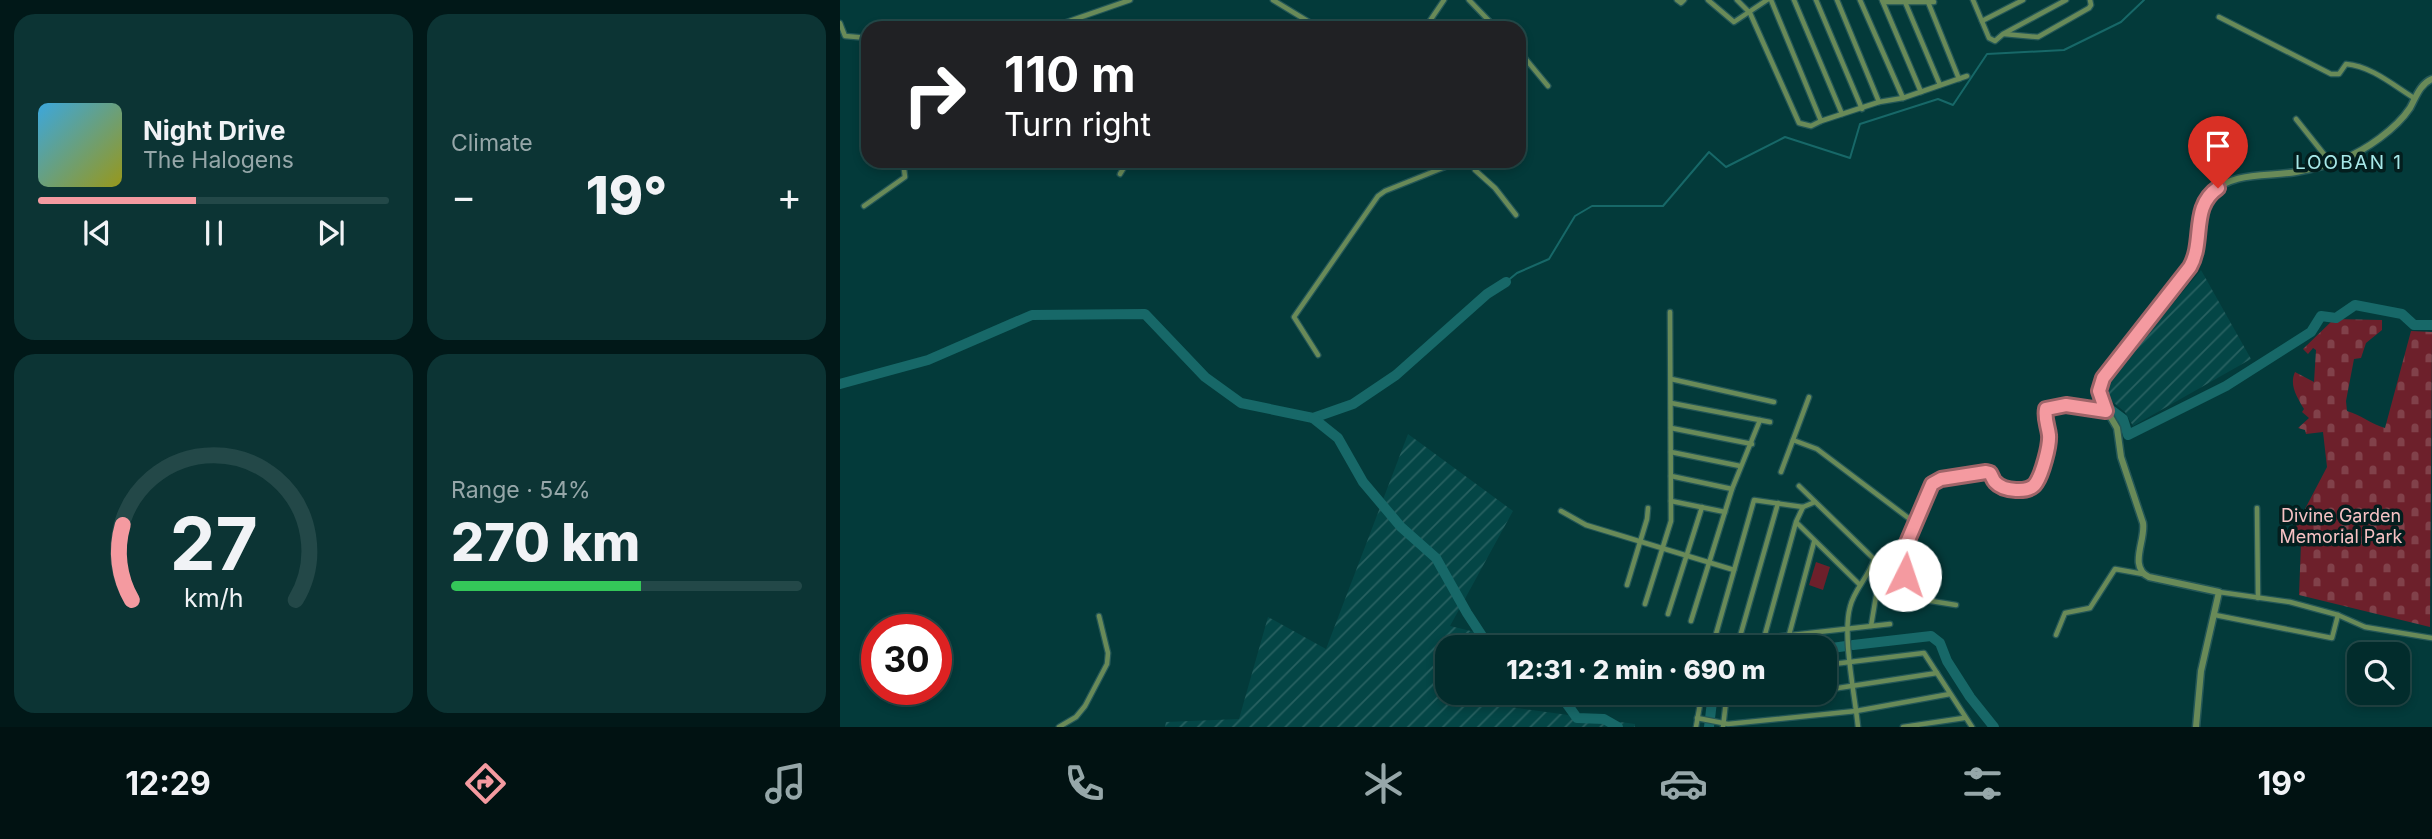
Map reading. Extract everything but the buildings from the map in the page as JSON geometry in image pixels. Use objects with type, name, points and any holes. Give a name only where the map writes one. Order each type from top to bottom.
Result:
[{"type":"street","points":[[1070,21],[1130,0]]},
{"type":"street","points":[[1273,0],[1308,21]]},
{"type":"street","points":[[1430,21],[1444,0]]},
{"type":"street","points":[[1469,0],[1489,21]]},
{"type":"street","points":[[1677,0],[1681,3],[1684,0]]},
{"type":"street","points":[[1708,0],[1732,22],[1769,0],[1821,121]]},
{"type":"street","points":[[1737,0],[1750,13],[1799,123],[1811,126],[1967,76]]},
{"type":"street","points":[[1794,0],[1842,114]]},
{"type":"street","points":[[1816,0],[1863,109]]},
{"type":"street","points":[[1837,0],[1879,102]]},
{"type":"street","points":[[1860,0],[1903,98]]},
{"type":"street","points":[[1974,0],[1992,41],[2066,0]]},
{"type":"street","points":[[1982,21],[2023,0]]},
{"type":"street","points":[[1921,92],[1882,1],[1931,2],[1959,79]]},
{"type":"street","points":[[1905,2],[1940,85]]},
{"type":"street","points":[[2003,34],[2038,37],[2089,8],[2090,2]]},
{"type":"street","points":[[2219,16],[2332,74],[2339,74],[2346,64],[2357,65],[2414,98]]},
{"type":"street","points":[[840,23],[845,36],[861,37]]},
{"type":"street","points":[[1526,59],[1548,86]]},
{"type":"street","points":[[2143,574],[2138,562],[2143,523],[2121,457],[2117,428],[2106,411],[2099,391],[2103,378],[2194,260],[2201,208],[2211,193],[2232,180],[2295,173],[2331,163],[2364,149],[2403,116],[2425,83],[2432,79]]},
{"type":"street","points":[[2296,119],[2331,163]]},
{"type":"street","points":[[864,206],[905,177],[904,168]]},
{"type":"street","points":[[1120,174],[1124,168]]},
{"type":"street","points":[[1318,355],[1294,317],[1378,196],[1442,168]]},
{"type":"street","points":[[1475,168],[1516,215]]},
{"type":"street","points":[[1645,604],[1671,521],[1670,312]]},
{"type":"street","points":[[1671,379],[1774,402]]},
{"type":"street","points":[[1781,472],[1808,397]]},
{"type":"street","points":[[1671,403],[1770,422]]},
{"type":"street","points":[[1903,596],[1905,575],[1900,559],[1932,484],[1941,479],[1990,473],[2001,486],[2030,489],[2036,484],[2049,446],[2046,409],[2066,405],[2106,411]]},
{"type":"street","points":[[1691,621],[1732,489],[1760,420]]},
{"type":"street","points":[[1671,428],[1752,444]]},
{"type":"street","points":[[1793,440],[1817,449],[1915,523]]},
{"type":"street","points":[[1671,452],[1740,466]]},
{"type":"street","points":[[1671,476],[1732,489]]},
{"type":"street","points":[[1799,486],[1874,559],[1871,570],[1855,593],[1849,609],[1850,661],[1858,727]]},
{"type":"street","points":[[1715,635],[1754,500],[1802,507],[1815,502]]},
{"type":"street","points":[[1671,501],[1725,512]]},
{"type":"street","points":[[1740,635],[1778,503]]},
{"type":"street","points":[[1668,614],[1702,507]]},
{"type":"street","points":[[1765,635],[1802,507]]},
{"type":"street","points":[[1627,585],[1648,508]]},
{"type":"street","points":[[2257,508],[2258,598]]},
{"type":"street","points":[[1561,511],[1586,525],[1734,570]]},
{"type":"street","points":[[1796,522],[1860,585]]},
{"type":"street","points":[[1814,542],[1789,635],[1890,624]]},
{"type":"street","points":[[2056,635],[2065,612],[2090,608],[2115,569],[2219,592],[2290,602],[2338,615],[2365,627],[2432,638]]},
{"type":"street","points":[[1871,626],[1878,593],[1882,590],[1956,605]]},
{"type":"street","points":[[2196,727],[2201,671],[2219,592]]},
{"type":"street","points":[[2215,615],[2332,638],[2338,615]]},
{"type":"street","points":[[1059,727],[1076,717],[1085,706],[1107,664],[1108,653],[1099,616]]},
{"type":"street","points":[[1837,663],[1924,653],[1972,727]]},
{"type":"street","points":[[1837,688],[1937,673]]},
{"type":"street","points":[[1697,718],[1723,725],[1856,710],[1950,694]]},
{"type":"street","points":[[1696,727],[1700,705]]},
{"type":"street","points":[[1723,725],[1725,705]]},
{"type":"street","points":[[1903,727],[1965,718]]},
{"type":"shaded area","points":[[2201,270],[2251,359],[2133,426],[2125,412],[2109,399],[2108,385]]},
{"type":"shaded area","points":[[1408,434],[1513,511],[1450,626],[1487,635],[1435,635],[1435,705],[1495,705],[1635,724],[1635,727],[1165,727],[1166,722],[1239,719],[1268,617],[1326,649]]},
{"type":"green space","name":"Divine Garden Memorial Park","points":[[2334,319],[2382,320],[2382,330],[2366,343],[2361,358],[2354,359],[2346,401],[2347,411],[2385,428],[2411,331],[2432,332],[2430,627],[2299,595],[2301,543],[2295,528],[2327,467],[2323,432],[2306,434],[2305,430],[2298,428],[2309,418],[2302,412],[2304,409],[2295,391],[2293,377],[2295,372],[2314,382],[2316,350],[2313,348],[2308,354],[2303,349]]},
{"type":"green space","points":[[1816,562],[1830,567],[1823,590],[1809,585]]},
{"type":"waterway","points":[[1506,282],[1517,273],[1549,259],[1575,216],[1592,206],[1663,206],[1709,152],[1726,167],[1785,137],[1850,158],[1860,124],[1938,99],[1953,105],[1987,54],[2064,50],[2121,22],[2144,0]]},
{"type":"waterway","points":[[840,384],[928,360],[1032,315],[1145,314],[1205,377],[1241,403],[1313,418],[1353,404],[1396,375],[1487,294],[1506,282]]},
{"type":"waterway","points":[[2111,410],[2123,419],[2128,435],[2226,386],[2311,332],[2321,316],[2336,318],[2355,305],[2402,314],[2414,325],[2432,325]]},
{"type":"waterway","points":[[1313,418],[1338,438],[1363,482],[1401,527],[1436,558],[1481,635]]},
{"type":"waterway","points":[[1853,645],[1931,636],[1940,643],[1947,661],[1970,697],[1994,727]]},
{"type":"waterway","points":[[1837,647],[1846,646]]},
{"type":"waterway","points":[[1568,705],[1577,718],[1604,719],[1618,727]]},
{"type":"waterway","points":[[1709,727],[1712,705]]},
{"type":"district","name":"LOOBAN 1","points":[[2349,162]]},
{"type":"route","points":[[1905,575],[1900,559],[1932,484],[1941,479],[1986,472],[2001,486],[2030,489],[2036,484],[2049,446],[2045,410],[2066,405],[2106,411],[2099,391],[2103,378],[2190,267],[2197,252],[2201,208],[2218,188]]}]
